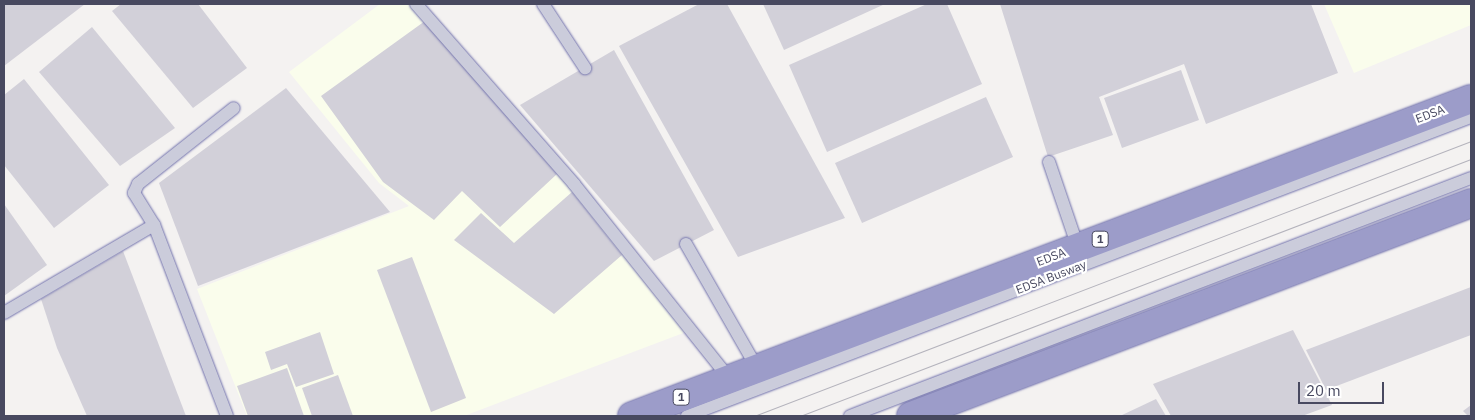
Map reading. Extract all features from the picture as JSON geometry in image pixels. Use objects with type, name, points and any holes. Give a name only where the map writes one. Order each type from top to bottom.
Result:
[{"type":"highway","name":"EDSA","points":[[632,416],[1471,99]]},
{"type":"highway","points":[[912,416],[1471,203]]},
{"type":"lane","points":[[416,4],[574,184],[729,378]]},
{"type":"lane","points":[[547,5],[585,68]]},
{"type":"lane","points":[[226,416],[154,225],[134,193],[138,184],[234,108]]},
{"type":"lane","name":"EDSA Busway","points":[[687,416],[1471,117]]},
{"type":"lane","points":[[1049,162],[1078,247]]},
{"type":"lane","points":[[850,416],[1471,178]]},
{"type":"lane","points":[[4,313],[154,225]]},
{"type":"lane","points":[[686,244],[757,368]]},
{"type":"shaded area","points":[[380,4],[414,4],[573,188],[686,332],[464,416],[247,416],[197,289],[409,206],[379,183],[289,72]]},
{"type":"shaded area","points":[[1324,4],[1471,4],[1471,25],[1354,73]]},
{"type":"building","points":[[4,4],[85,4],[4,66]]},
{"type":"building","points":[[121,4],[198,4],[247,68],[193,108],[112,11]]},
{"type":"building","points":[[699,4],[727,4],[845,218],[738,257],[619,46]]},
{"type":"building","points":[[763,4],[885,4],[784,50]]},
{"type":"building","points":[[927,4],[947,4],[982,84],[827,152],[789,65]]},
{"type":"building","points":[[1000,4],[1311,4],[1338,73],[1206,124],[1184,64],[1099,97],[1113,135],[1048,157]]},
{"type":"building","points":[[425,21],[557,174],[500,227],[462,191],[434,220],[383,182],[321,96]]},
{"type":"building","points":[[92,27],[175,128],[120,166],[39,72]]},
{"type":"building","points":[[614,50],[714,230],[654,261],[520,105]]},
{"type":"building","points":[[1181,70],[1199,120],[1122,148],[1104,98]]},
{"type":"building","points":[[24,79],[109,185],[54,228],[4,165],[4,95]]},
{"type":"building","points":[[286,88],[390,212],[198,286],[159,183]]},
{"type":"building","points":[[986,97],[1013,157],[862,223],[835,163]]},
{"type":"building","points":[[572,192],[622,255],[554,314],[454,240],[481,213],[514,243]]},
{"type":"building","points":[[4,204],[47,265],[4,296]]},
{"type":"building","points":[[123,251],[186,416],[87,416],[57,348],[41,299]]},
{"type":"building","points":[[412,257],[466,398],[431,412],[377,270]]},
{"type":"building","points":[[1471,287],[1471,335],[1326,390],[1306,350]]},
{"type":"building","points":[[1293,330],[1332,405],[1302,416],[1171,416],[1153,384]]},
{"type":"building","points":[[320,332],[334,374],[296,387],[287,364],[271,370],[265,352]]},
{"type":"building","points":[[287,368],[304,416],[248,416],[237,386]]},
{"type":"building","points":[[338,375],[353,416],[312,416],[302,388]]},
{"type":"building","points":[[1156,399],[1166,416],[1120,416]]},
{"type":"building","points":[[1471,405],[1471,416],[1468,416],[1463,411]]},
{"type":"tram line","points":[[754,416],[1471,141]]},
{"type":"tram line","points":[[800,416],[1471,159]]}]
